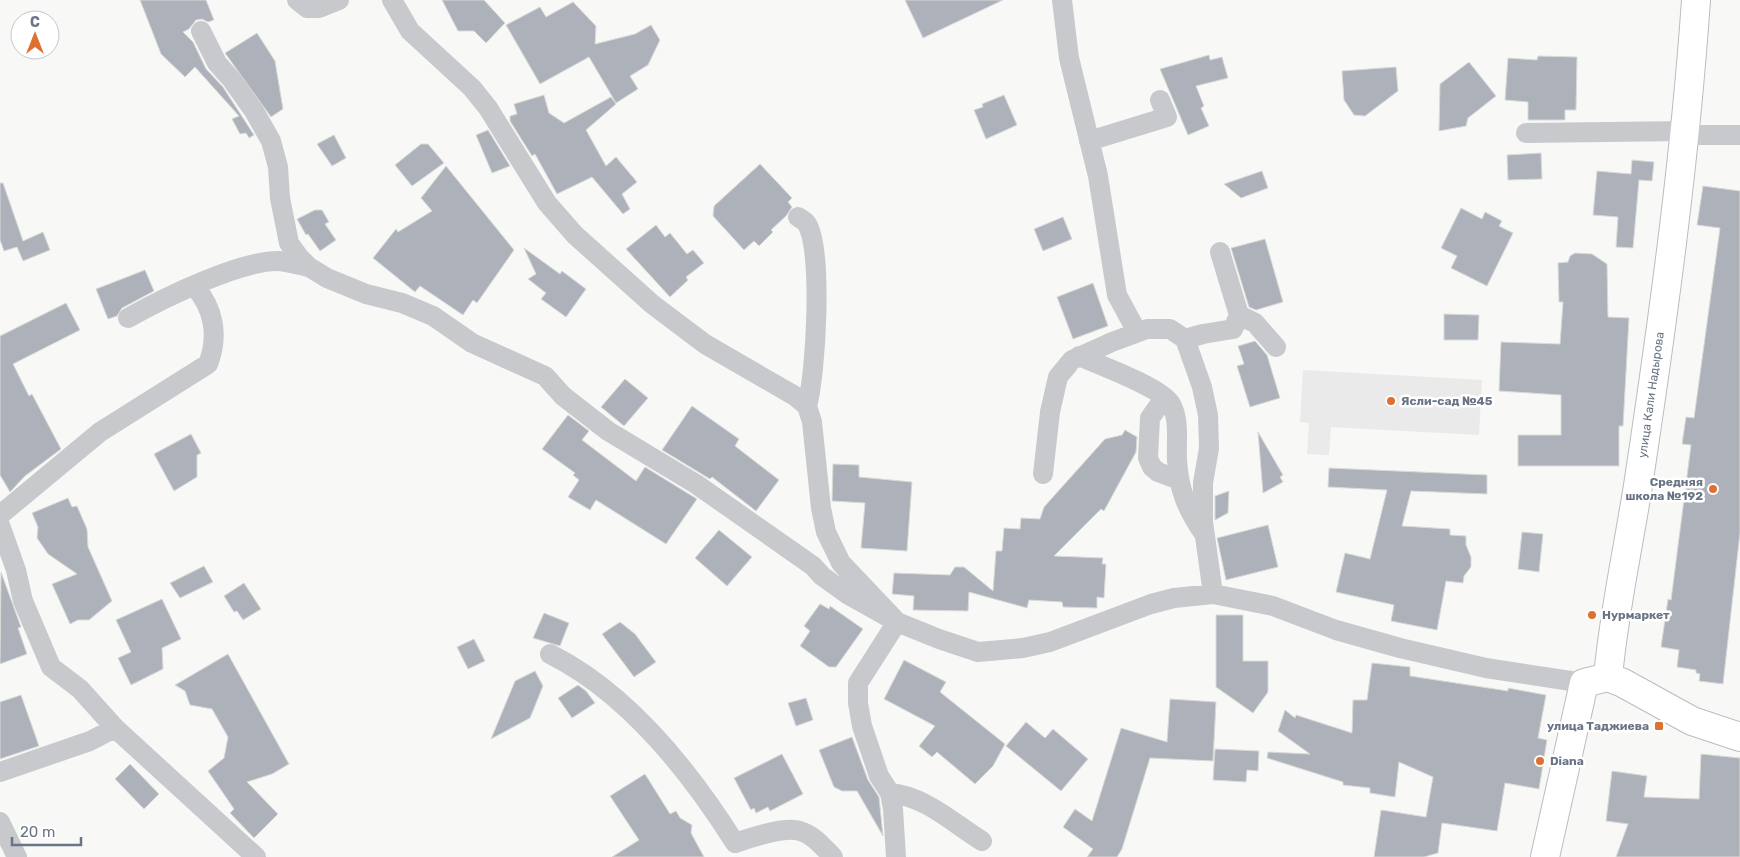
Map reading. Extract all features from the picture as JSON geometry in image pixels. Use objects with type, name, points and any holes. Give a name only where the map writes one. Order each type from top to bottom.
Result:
[{"type":"street","points":[[297,0],[307,8],[319,8],[339,0]]},
{"type":"street","points":[[392,0],[410,32],[472,88],[488,108],[547,203],[588,247],[652,304],[705,344],[795,396],[807,406]]},
{"type":"street","points":[[1062,0],[1069,58],[1098,176],[1117,296],[1137,332]]},
{"type":"street","name":"улица Кали Надырова","points":[[1545,857],[1596,680],[1612,634],[1638,481],[1659,338],[1685,133],[1696,0]]},
{"type":"street","points":[[202,32],[217,64],[232,80],[254,111],[271,141],[278,167],[280,198],[289,242],[299,257],[309,267],[327,278],[366,294],[402,304],[433,316],[472,343],[545,376],[562,396],[608,431],[696,484],[813,566],[822,576],[847,594],[896,622],[977,657],[1001,664]]},
{"type":"street","points":[[1090,141],[1167,117],[1160,100]]},
{"type":"street","points":[[1526,133],[1740,135]]},
{"type":"street","points":[[798,217],[807,223],[813,242],[815,360],[807,406],[812,422],[821,508],[826,532],[841,563],[896,622]]},
{"type":"street","points":[[1220,252],[1240,314],[1255,323],[1276,346]]},
{"type":"street","points":[[128,318],[194,286],[264,262],[280,261],[309,267]]},
{"type":"street","points":[[0,515],[100,432],[208,364],[213,351],[214,326],[206,299],[194,286]]},
{"type":"street","points":[[1185,339],[1232,329],[1240,314]]},
{"type":"street","points":[[1044,474],[1050,412],[1058,377],[1072,360],[1148,329],[1170,329],[1185,339],[1202,387],[1208,416],[1209,448],[1203,483],[1203,522],[1213,594]]},
{"type":"street","points":[[1080,356],[1148,386],[1170,403],[1176,424],[1179,480],[1188,511],[1205,536]]},
{"type":"street","points":[[1164,398],[1150,418],[1148,458],[1152,467],[1158,472],[1179,480]]},
{"type":"street","points":[[0,525],[16,570],[23,601],[51,667],[80,689],[115,728],[256,857]]},
{"type":"street","points":[[977,657],[1050,642],[1150,604],[1174,598],[1213,594],[1274,606],[1336,630],[1400,648],[1486,668],[1623,683],[1692,721],[1740,737]]},
{"type":"street","points":[[896,622],[858,683],[858,703],[862,726],[879,776],[890,793],[896,833],[896,857]]},
{"type":"street","points":[[550,654],[577,668],[627,708],[674,759],[719,817],[735,843],[790,829],[800,830],[812,837],[833,857]]},
{"type":"street","points":[[0,772],[90,741],[115,728]]},
{"type":"street","points":[[890,793],[902,794],[923,803],[982,841]]},
{"type":"street","points":[[0,822],[17,857]]},
{"type":"shaded area","name":"Ясли-сад №45","points":[[1303,370],[1482,380],[1479,435],[1331,427],[1329,455],[1307,454],[1309,423],[1300,422]]},
{"type":"building","points":[[140,0],[206,0],[214,20],[208,22],[202,19],[196,20],[189,29],[183,32],[193,42],[206,69],[223,87],[254,135],[249,138],[246,133],[240,134],[232,119],[239,116],[195,67],[185,77],[161,54]]},
{"type":"building","points":[[442,0],[484,0],[505,23],[486,43],[474,31],[458,31]]},
{"type":"building","points":[[905,0],[1003,0],[923,38]]},
{"type":"building","points":[[573,2],[596,26],[595,44],[635,34],[651,25],[660,40],[648,65],[630,76],[638,89],[616,103],[589,57],[540,84],[506,25],[540,7],[546,17]]},
{"type":"building","points":[[257,33],[275,61],[283,109],[271,117],[225,53]]},
{"type":"building","points":[[1209,55],[1210,60],[1222,57],[1228,78],[1196,86],[1204,106],[1201,108],[1209,126],[1188,135],[1160,69]]},
{"type":"building","points":[[1538,56],[1577,57],[1576,110],[1565,110],[1565,120],[1528,120],[1528,102],[1505,100],[1508,58],[1537,60]]},
{"type":"building","points":[[1469,62],[1496,96],[1468,118],[1466,126],[1439,131],[1440,84]]},
{"type":"building","points":[[1396,67],[1398,91],[1365,116],[1354,115],[1344,100],[1342,71]]},
{"type":"building","points":[[544,95],[549,113],[564,123],[611,97],[616,104],[586,130],[606,166],[616,157],[637,182],[622,194],[630,209],[623,214],[592,177],[557,194],[535,154],[532,156],[510,121],[510,116],[517,114],[514,104]]},
{"type":"building","points":[[1004,95],[1017,125],[986,139],[974,110],[983,107],[982,104]]},
{"type":"building","points":[[488,130],[510,166],[492,173],[476,135]]},
{"type":"building","points":[[334,135],[346,158],[332,166],[317,144]]},
{"type":"building","points":[[421,144],[428,144],[444,163],[412,186],[395,165]]},
{"type":"building","points":[[1541,153],[1542,179],[1508,180],[1507,155]]},
{"type":"building","points":[[1632,160],[1654,162],[1652,181],[1639,180],[1633,248],[1616,247],[1618,217],[1593,215],[1597,171],[1631,174]]},
{"type":"building","points":[[760,164],[792,198],[788,202],[792,207],[786,216],[771,230],[773,232],[759,246],[754,241],[744,250],[713,216],[714,206]]},
{"type":"building","points":[[446,166],[514,250],[477,303],[473,300],[463,315],[420,286],[415,292],[373,258],[396,229],[398,232],[432,211],[421,198]]},
{"type":"building","points":[[1262,171],[1268,188],[1241,198],[1224,184]]},
{"type":"building","points":[[0,183],[3,183],[23,241],[43,232],[50,250],[23,261],[17,247],[4,251],[0,240]]},
{"type":"building","name":"Средняя школа №192","points":[[1703,186],[1740,191],[1740,533],[1723,684],[1699,681],[1700,674],[1696,673],[1696,670],[1677,667],[1679,650],[1661,647],[1668,599],[1671,600],[1691,445],[1682,444],[1686,417],[1694,418],[1720,228],[1697,225]]},
{"type":"building","points":[[1461,208],[1482,219],[1485,212],[1502,221],[1499,226],[1513,233],[1487,286],[1451,268],[1457,256],[1441,248]]},
{"type":"building","points":[[315,210],[322,210],[329,222],[325,224],[336,240],[320,251],[308,234],[306,235],[297,219]]},
{"type":"building","points":[[1063,217],[1072,239],[1043,251],[1034,229]]},
{"type":"building","points":[[656,225],[665,237],[670,233],[687,254],[693,250],[704,263],[686,277],[688,280],[670,297],[626,249]]},
{"type":"building","points":[[1265,239],[1283,302],[1256,310],[1249,307],[1231,248]]},
{"type":"building","points":[[524,248],[560,274],[562,271],[586,289],[566,317],[541,299],[546,293],[528,279],[536,274]]},
{"type":"building","points":[[1575,253],[1592,254],[1607,264],[1608,317],[1629,318],[1623,426],[1619,426],[1619,466],[1518,466],[1518,435],[1561,435],[1561,395],[1499,391],[1501,342],[1560,344],[1563,302],[1559,302],[1558,263],[1568,262],[1570,256]]},
{"type":"building","points":[[145,270],[154,291],[122,308],[117,316],[108,319],[96,289]]},
{"type":"building","points":[[1093,283],[1108,326],[1073,339],[1057,297]]},
{"type":"building","points":[[66,303],[80,330],[13,364],[29,396],[32,394],[61,449],[25,476],[10,492],[0,475],[0,336]]},
{"type":"building","points":[[1444,314],[1479,315],[1478,340],[1444,340]]},
{"type":"building","points":[[1255,341],[1267,355],[1280,398],[1250,407],[1237,366],[1244,364],[1238,346]]},
{"type":"building","points":[[625,379],[648,398],[624,426],[601,407]]},
{"type":"building","points":[[692,406],[739,439],[735,446],[779,480],[756,511],[712,477],[710,479],[662,450]]},
{"type":"building","points":[[568,415],[589,431],[582,440],[636,481],[645,467],[697,499],[666,544],[596,500],[590,510],[568,497],[579,480],[573,475],[575,473],[542,449]]},
{"type":"building","points":[[1125,430],[1137,437],[1136,452],[1104,511],[1101,509],[1054,556],[1103,558],[1102,564],[1106,564],[1104,598],[1097,597],[1097,608],[1063,607],[1062,602],[1029,600],[1027,608],[969,592],[968,611],[913,610],[914,596],[892,594],[894,573],[950,575],[955,567],[964,567],[993,591],[996,551],[1002,551],[1004,528],[1020,529],[1021,518],[1040,519],[1044,507],[1105,439],[1122,435]]},
{"type":"building","points":[[1258,432],[1283,475],[1280,477],[1283,482],[1263,493]]},
{"type":"building","points":[[191,434],[201,453],[197,455],[197,477],[174,491],[154,454]]},
{"type":"building","points":[[833,464],[859,465],[859,477],[912,482],[907,551],[861,548],[865,503],[832,501]]},
{"type":"building","points":[[1329,468],[1487,475],[1487,494],[1411,491],[1402,526],[1450,529],[1450,535],[1466,536],[1466,545],[1471,557],[1471,567],[1464,576],[1463,583],[1446,581],[1437,630],[1391,621],[1394,605],[1336,592],[1345,553],[1370,559],[1387,490],[1328,487]]},
{"type":"building","points":[[1229,491],[1228,513],[1215,520],[1215,496]]},
{"type":"building","points":[[68,498],[72,507],[77,506],[87,529],[88,547],[112,601],[89,620],[78,620],[70,624],[52,584],[77,574],[48,554],[37,538],[38,527],[32,513]]},
{"type":"building","points":[[1268,525],[1278,567],[1226,580],[1217,538]]},
{"type":"building","points":[[719,530],[752,557],[727,586],[695,558]]},
{"type":"building","points":[[1522,532],[1543,534],[1539,572],[1518,569]]},
{"type":"building","points":[[204,566],[213,582],[180,598],[170,583]]},
{"type":"building","points":[[1,572],[21,627],[18,628],[27,654],[0,664]]},
{"type":"building","points":[[244,583],[261,609],[243,620],[237,611],[234,612],[224,596]]},
{"type":"building","points":[[162,599],[181,639],[162,648],[163,669],[131,685],[118,658],[131,652],[116,620]]},
{"type":"building","points":[[820,604],[829,609],[830,606],[863,629],[836,667],[829,667],[800,646],[810,631],[804,626]]},
{"type":"building","points":[[544,613],[569,623],[560,646],[533,638]]},
{"type":"building","points":[[1216,615],[1243,615],[1243,661],[1268,661],[1268,692],[1253,713],[1216,687]]},
{"type":"building","points":[[620,622],[635,634],[656,662],[634,677],[602,634]]},
{"type":"building","points":[[474,639],[485,661],[468,669],[457,647]]},
{"type":"building","points":[[228,654],[289,764],[272,774],[247,782],[278,814],[254,838],[230,813],[234,809],[208,771],[224,758],[228,737],[212,709],[190,705],[185,691],[175,685]]},
{"type":"building","points":[[904,660],[946,682],[940,692],[1005,744],[993,766],[975,784],[937,752],[932,757],[919,746],[935,726],[884,699]]},
{"type":"building","points":[[1372,663],[1410,667],[1410,676],[1508,691],[1508,688],[1546,695],[1538,738],[1547,740],[1539,789],[1505,783],[1497,831],[1442,823],[1438,853],[1424,857],[1374,857],[1381,810],[1426,817],[1433,777],[1399,762],[1395,797],[1370,793],[1370,788],[1343,785],[1343,782],[1267,758],[1268,752],[1310,754],[1278,731],[1285,710],[1295,718],[1296,715],[1352,733],[1353,700],[1367,700]]},
{"type":"building","points":[[535,671],[543,686],[530,718],[491,739],[515,681]]},
{"type":"building","points":[[578,685],[586,691],[595,703],[572,718],[558,698]]},
{"type":"building","points":[[21,695],[39,746],[0,759],[0,702]]},
{"type":"building","points":[[806,698],[813,720],[796,726],[788,703]]},
{"type":"building","points":[[1170,699],[1216,702],[1213,761],[1150,758],[1122,849],[1117,857],[1087,857],[1093,849],[1063,827],[1075,809],[1092,821],[1121,728],[1167,742]]},
{"type":"building","points":[[1026,722],[1045,738],[1053,729],[1088,759],[1061,791],[1006,746]]},
{"type":"building","points":[[852,737],[868,780],[879,797],[883,836],[857,791],[842,791],[834,787],[819,750]]},
{"type":"building","points":[[1215,749],[1259,751],[1258,771],[1247,770],[1246,782],[1213,780]]},
{"type":"building","points":[[782,754],[803,794],[770,811],[768,807],[756,813],[754,808],[751,810],[734,778]]},
{"type":"building","points":[[1701,754],[1740,758],[1740,857],[1616,857],[1628,824],[1606,821],[1612,771],[1647,776],[1644,797],[1699,799]]},
{"type":"building","points":[[130,764],[159,794],[144,809],[115,779]]},
{"type":"building","points":[[645,774],[670,814],[676,811],[680,818],[692,825],[691,833],[704,857],[612,857],[639,840],[610,796]]},
{"type":"place","name":"Ясли-сад №45","points":[[1391,401]]},
{"type":"place","name":"Средняя школа №192","points":[[1713,489]]},
{"type":"place","name":"Нурмаркет","points":[[1592,615]]},
{"type":"place","name":"улица Таджиева","points":[[1659,726]]},
{"type":"place","name":"Diana","points":[[1540,761]]}]
